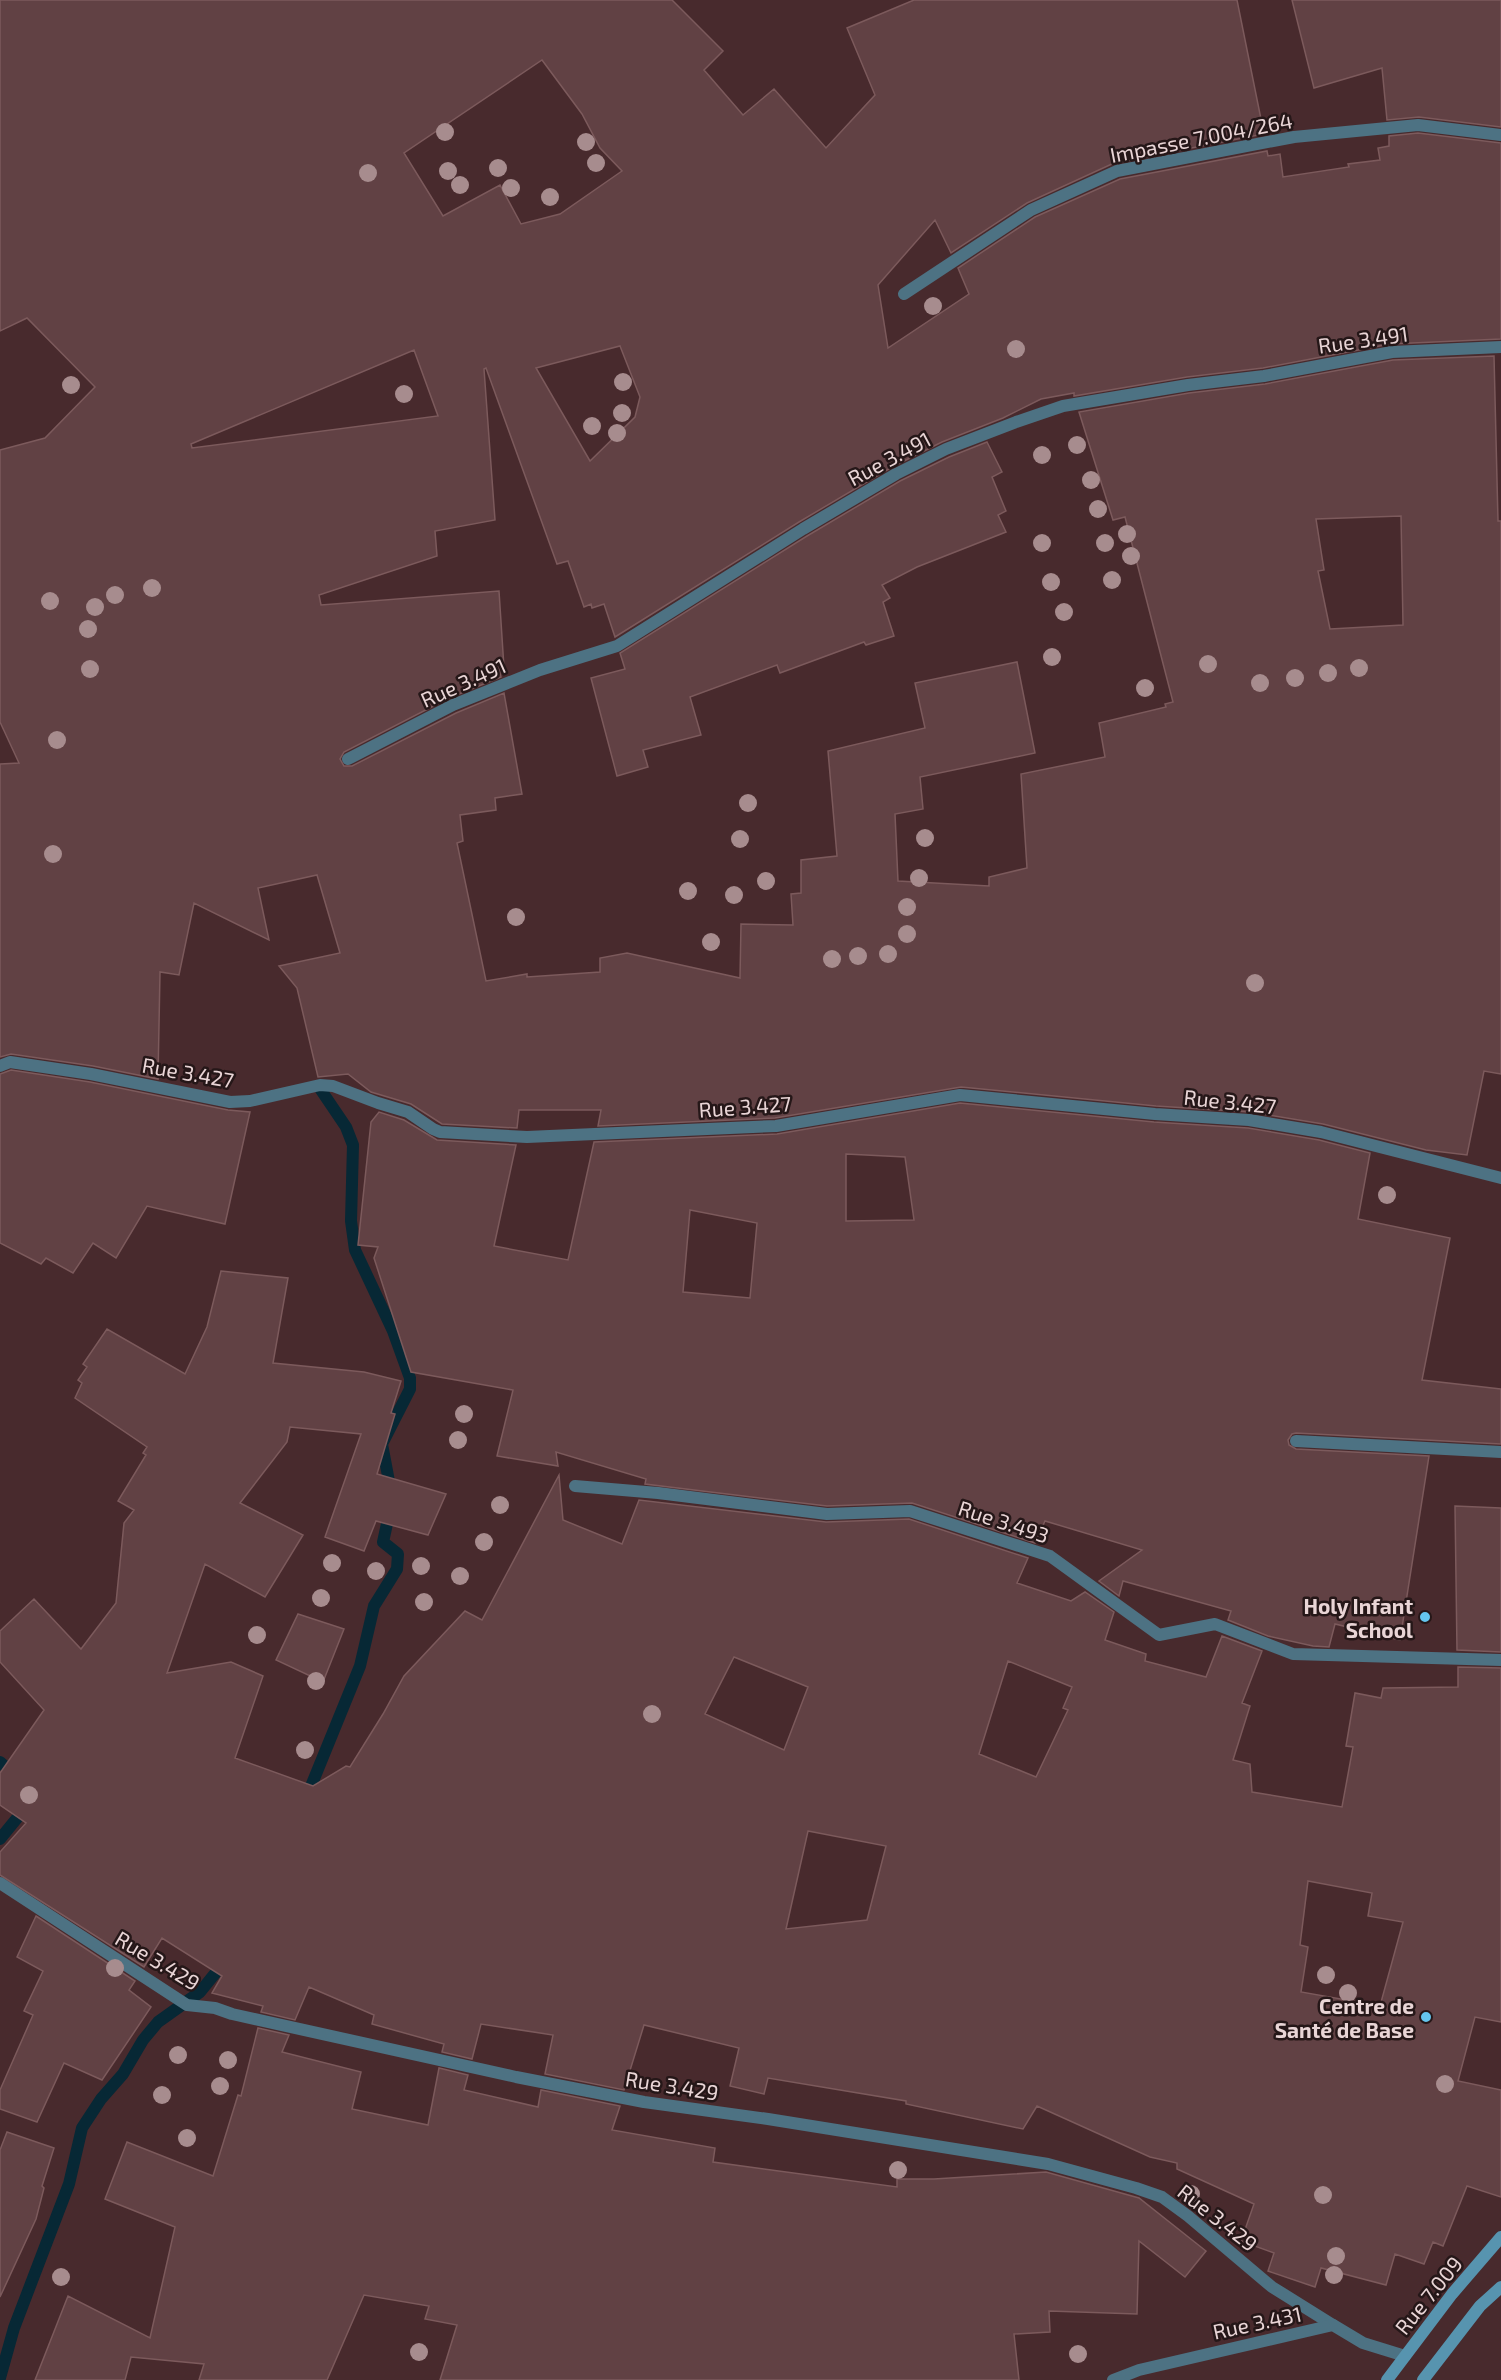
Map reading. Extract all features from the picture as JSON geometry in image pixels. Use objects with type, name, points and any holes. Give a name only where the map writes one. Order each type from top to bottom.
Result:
[{"type":"main road","name":"Rue 7.009","points":[[1387,2380],[1452,2294],[1501,2237]]},
{"type":"main road","points":[[1423,2380],[1480,2306],[1501,2287]]},
{"type":"street","name":"Impasse 7.004/264","points":[[904,294],[1031,210],[1117,171],[1294,137],[1418,125],[1501,135]]},
{"type":"street","name":"Rue 3.491","points":[[348,759],[453,705],[540,670],[616,646],[803,529],[896,474],[946,449],[1016,422],[1075,403],[1264,376],[1392,352],[1501,347]]},
{"type":"street","name":"Rue 3.427","points":[[0,1066],[10,1062],[91,1074],[230,1102],[250,1101],[320,1084],[333,1086],[408,1112],[440,1132],[527,1137],[776,1126],[960,1095],[1155,1114],[1249,1120],[1321,1132],[1501,1178]]},
{"type":"street","points":[[1296,1441],[1501,1452]]},
{"type":"street","name":"Rue 3.493","points":[[575,1486],[658,1493],[827,1514],[910,1511],[1050,1556],[1159,1635],[1215,1624],[1293,1654],[1501,1660]]},
{"type":"street","name":"Rue 3.429","points":[[0,1883],[187,2005],[215,2008],[493,2072],[632,2099],[780,2120],[1048,2164],[1136,2188],[1161,2197],[1170,2203],[1272,2286],[1333,2325]]},
{"type":"street","name":"Rue 3.431","points":[[1113,2380],[1161,2364],[1333,2325],[1363,2343],[1405,2356]]},
{"type":"building","points":[[0,0],[672,0],[723,51],[704,70],[743,115],[774,89],[826,148],[875,95],[847,28],[914,0],[1237,0],[1264,134],[1114,163],[1027,203],[951,253],[935,220],[878,285],[888,348],[969,294],[958,268],[1035,217],[1120,179],[1267,151],[1268,156],[1280,154],[1283,177],[1349,167],[1348,164],[1380,160],[1378,148],[1389,146],[1389,136],[1418,133],[1501,143],[1501,339],[1390,344],[1263,368],[1041,399],[1003,418],[942,442],[892,467],[615,637],[604,604],[592,608],[591,604],[584,607],[568,561],[557,564],[486,368],[484,369],[495,520],[435,531],[437,556],[319,595],[321,605],[499,591],[504,668],[499,669],[501,677],[449,698],[344,752],[340,759],[344,766],[352,766],[456,713],[504,693],[522,794],[495,798],[496,810],[460,815],[463,841],[457,843],[486,981],[527,974],[527,977],[600,972],[600,958],[627,953],[740,978],[741,924],[793,925],[791,894],[801,893],[801,860],[837,856],[828,751],[925,728],[915,683],[1017,662],[1035,753],[920,777],[923,809],[895,814],[898,881],[989,886],[989,877],[1027,868],[1021,774],[1105,757],[1099,723],[1166,707],[1165,704],[1173,702],[1125,517],[1113,520],[1079,412],[1189,393],[1265,384],[1393,360],[1494,356],[1498,521],[1501,521],[1501,1074],[1484,1071],[1467,1155],[1426,1150],[1323,1124],[1250,1112],[1156,1106],[961,1087],[775,1118],[598,1126],[601,1110],[519,1110],[517,1128],[442,1124],[411,1104],[371,1092],[348,1074],[318,1077],[297,988],[279,966],[340,953],[317,875],[258,888],[269,940],[194,903],[179,975],[160,972],[158,1079],[93,1066],[11,1054],[0,1057],[0,764],[19,763],[0,722],[0,450],[45,438],[95,387],[27,318],[0,331]],"holes":[[[542,60],[582,114],[600,148],[622,171],[560,214],[521,224],[500,185],[443,216],[404,153]],[[620,346],[640,397],[635,417],[590,461],[536,368]],[[414,350],[438,416],[192,448],[191,444]],[[1401,516],[1403,625],[1330,629],[1318,571],[1324,570],[1316,519]]]},
{"type":"building","points":[[1292,0],[1501,0],[1501,127],[1419,117],[1387,120],[1382,68],[1314,88]]},
{"type":"building","points":[[987,442],[1002,472],[992,477],[1006,511],[998,515],[1006,532],[917,567],[882,585],[890,598],[883,602],[894,636],[866,645],[864,642],[780,673],[777,665],[690,697],[701,735],[643,750],[648,767],[617,776],[591,678],[625,669],[620,653],[807,536],[900,481],[949,457]]},
{"type":"building","points":[[11,1070],[90,1082],[228,1110],[250,1112],[225,1224],[147,1206],[116,1258],[93,1243],[73,1273],[46,1258],[41,1264],[0,1243],[0,1074]]},
{"type":"building","points":[[960,1103],[1154,1122],[1248,1128],[1319,1140],[1370,1153],[1358,1219],[1450,1238],[1422,1380],[1501,1389],[1501,1444],[1296,1433],[1292,1434],[1288,1440],[1289,1445],[1296,1449],[1429,1456],[1400,1640],[1335,1624],[1329,1647],[1313,1646],[1268,1636],[1228,1620],[1231,1611],[1123,1581],[1119,1596],[1099,1581],[1142,1550],[1045,1521],[1035,1543],[912,1503],[827,1506],[645,1484],[646,1479],[556,1452],[558,1466],[497,1456],[513,1390],[411,1372],[374,1258],[378,1247],[358,1245],[371,1122],[379,1112],[404,1120],[437,1140],[516,1145],[494,1246],[568,1260],[594,1142],[777,1134]],"holes":[[[846,1154],[905,1157],[914,1220],[846,1221]],[[690,1210],[757,1223],[750,1298],[683,1292]]]},
{"type":"building","points":[[221,1271],[288,1278],[273,1363],[364,1372],[401,1381],[391,1413],[395,1414],[377,1474],[446,1494],[428,1535],[376,1521],[364,1551],[325,1537],[361,1434],[290,1427],[287,1442],[240,1503],[303,1535],[265,1597],[205,1564],[167,1673],[231,1662],[263,1676],[235,1758],[313,1786],[346,1766],[350,1767],[404,1676],[465,1611],[482,1620],[559,1475],[563,1520],[622,1544],[639,1500],[826,1522],[909,1519],[1028,1558],[1017,1583],[1071,1601],[1085,1592],[1114,1612],[1105,1640],[1146,1654],[1145,1661],[1206,1677],[1222,1636],[1262,1651],[1242,1703],[1250,1706],[1233,1760],[1250,1764],[1252,1792],[1342,1807],[1353,1747],[1346,1746],[1355,1693],[1381,1698],[1383,1688],[1458,1687],[1458,1667],[1501,1668],[1501,2022],[1475,2017],[1458,2081],[1501,2090],[1501,2197],[1467,2186],[1443,2246],[1433,2242],[1424,2264],[1395,2254],[1386,2285],[1321,2268],[1315,2287],[1268,2271],[1274,2253],[1241,2241],[1254,2204],[1177,2169],[1177,2163],[1150,2157],[1037,2106],[1023,2129],[906,2104],[906,2101],[768,2078],[764,2094],[730,2086],[739,2048],[644,2025],[624,2090],[545,2074],[553,2035],[481,2024],[472,2059],[442,2052],[444,2044],[372,2024],[374,2015],[309,1987],[295,2020],[261,2012],[263,2006],[212,1993],[222,1976],[162,1938],[144,1967],[0,1875],[0,1852],[26,1823],[0,1805],[0,1773],[44,1710],[0,1662],[0,1631],[34,1599],[81,1649],[116,1603],[124,1523],[134,1510],[118,1501],[146,1455],[143,1453],[147,1447],[75,1398],[82,1383],[78,1380],[87,1367],[83,1364],[107,1329],[185,1374],[207,1327]],"holes":[[[734,1657],[808,1687],[784,1750],[705,1714]],[[1008,1661],[1072,1687],[1063,1708],[1068,1710],[1036,1777],[979,1754]],[[808,1831],[886,1846],[867,1920],[786,1929]],[[1308,1881],[1372,1893],[1368,1916],[1403,1922],[1380,2006],[1301,1992],[1308,1947],[1300,1945]]]},
{"type":"building","points":[[1455,1506],[1501,1508],[1501,1652],[1457,1650]]},
{"type":"building","points":[[298,1614],[344,1629],[323,1682],[276,1660]]},
{"type":"building","points":[[36,1916],[135,1981],[129,1990],[151,2007],[102,2080],[64,2063],[37,2122],[0,2109],[0,2090],[33,2015],[24,2011],[43,1971],[17,1957]]},
{"type":"building","points":[[258,2028],[289,2035],[282,2052],[361,2072],[352,2109],[428,2125],[439,2068],[468,2075],[464,2090],[538,2107],[541,2090],[620,2106],[612,2130],[715,2148],[713,2162],[897,2187],[897,2179],[1046,2172],[1139,2198],[1206,2251],[1185,2277],[1139,2241],[1137,2314],[1049,2311],[1050,2332],[1014,2334],[1019,2380],[440,2380],[457,2325],[425,2319],[429,2306],[364,2295],[327,2380],[199,2380],[204,2364],[131,2357],[125,2380],[35,2380],[68,2296],[150,2338],[175,2227],[105,2199],[127,2142],[213,2176],[238,2095],[241,2096]]},
{"type":"building","points":[[7,2132],[54,2148],[42,2186],[44,2188],[36,2219],[0,2297],[0,2150]]},
{"type":"waterway","points":[[321,1090],[346,1127],[353,1145],[351,1221],[355,1250],[393,1331],[410,1378],[410,1389],[382,1444],[391,1492]]},
{"type":"waterway","points":[[305,1801],[360,1666],[374,1606],[397,1569],[398,1554],[383,1542],[390,1510]]},
{"type":"waterway","points":[[0,1762],[17,1777]]},
{"type":"waterway","points":[[0,1839],[27,1806]]},
{"type":"waterway","points":[[0,2378],[14,2328],[69,2184],[82,2128],[101,2099],[123,2074],[143,2040],[158,2022],[200,1992],[226,1960]]},
{"type":"place","name":"Holy Infant School","points":[[1425,1617]]},
{"type":"place","name":"Centre de Santé de Base","points":[[1426,2017]]}]
